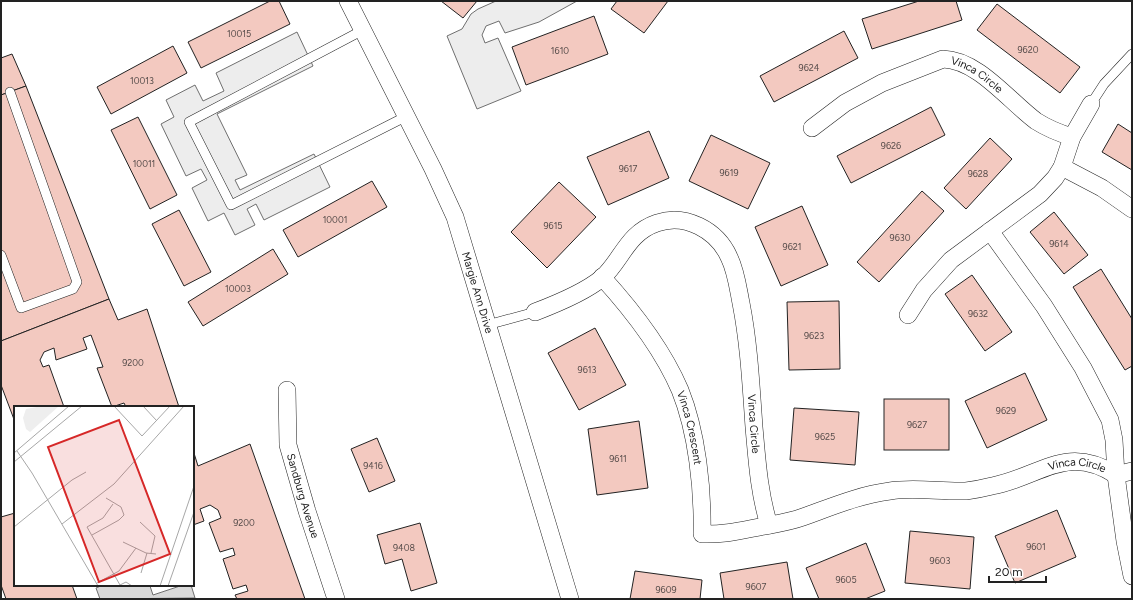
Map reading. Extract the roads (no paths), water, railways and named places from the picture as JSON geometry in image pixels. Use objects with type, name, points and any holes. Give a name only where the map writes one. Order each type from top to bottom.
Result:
[{"type":"street","name":"Margie Ann Drive","points":[[348,1],[407,116],[455,217],[570,599]]},
{"type":"street","name":"Vinca Circle","points":[[812,128],[845,103],[882,83],[943,59],[953,59],[963,62],[974,70],[1036,121],[1058,133],[1072,137]]},
{"type":"street","points":[[908,315],[924,290],[951,260],[1040,194],[1062,167],[1072,137],[1091,104]]},
{"type":"street","points":[[1062,167],[1102,188],[1132,209]]},
{"type":"street","name":"Vinca Circle","points":[[535,312],[562,302],[602,278],[625,247],[639,233],[658,222],[671,220],[697,225],[709,231],[719,241],[729,257],[737,281],[748,338],[756,453],[763,506],[769,525],[802,518],[829,506],[890,491],[916,489],[967,491],[1001,484],[1052,466],[1076,461],[1090,462],[1124,473]]},
{"type":"street","name":"Vinca Circle","points":[[990,231],[1044,306],[1083,368],[1110,420],[1114,440],[1124,473],[1125,541],[1132,576]]},
{"type":"street","name":"Vinca Crescent","points":[[602,278],[626,304],[657,346],[680,389],[687,410],[697,460],[702,507],[702,534],[739,532],[769,525]]},
{"type":"street","name":"Sandburg Avenue","points":[[287,390],[288,445],[306,511],[336,599]]},
{"type":"lane","points":[[363,30],[189,122],[231,205],[407,116]]},
{"type":"lane","points":[[1091,104],[1104,84],[1132,54]]},
{"type":"lane","points":[[1,255],[21,308],[73,289],[77,282],[10,92]]},
{"type":"lane","name":"Vinca Circle","points":[[487,325],[535,312]]}]
